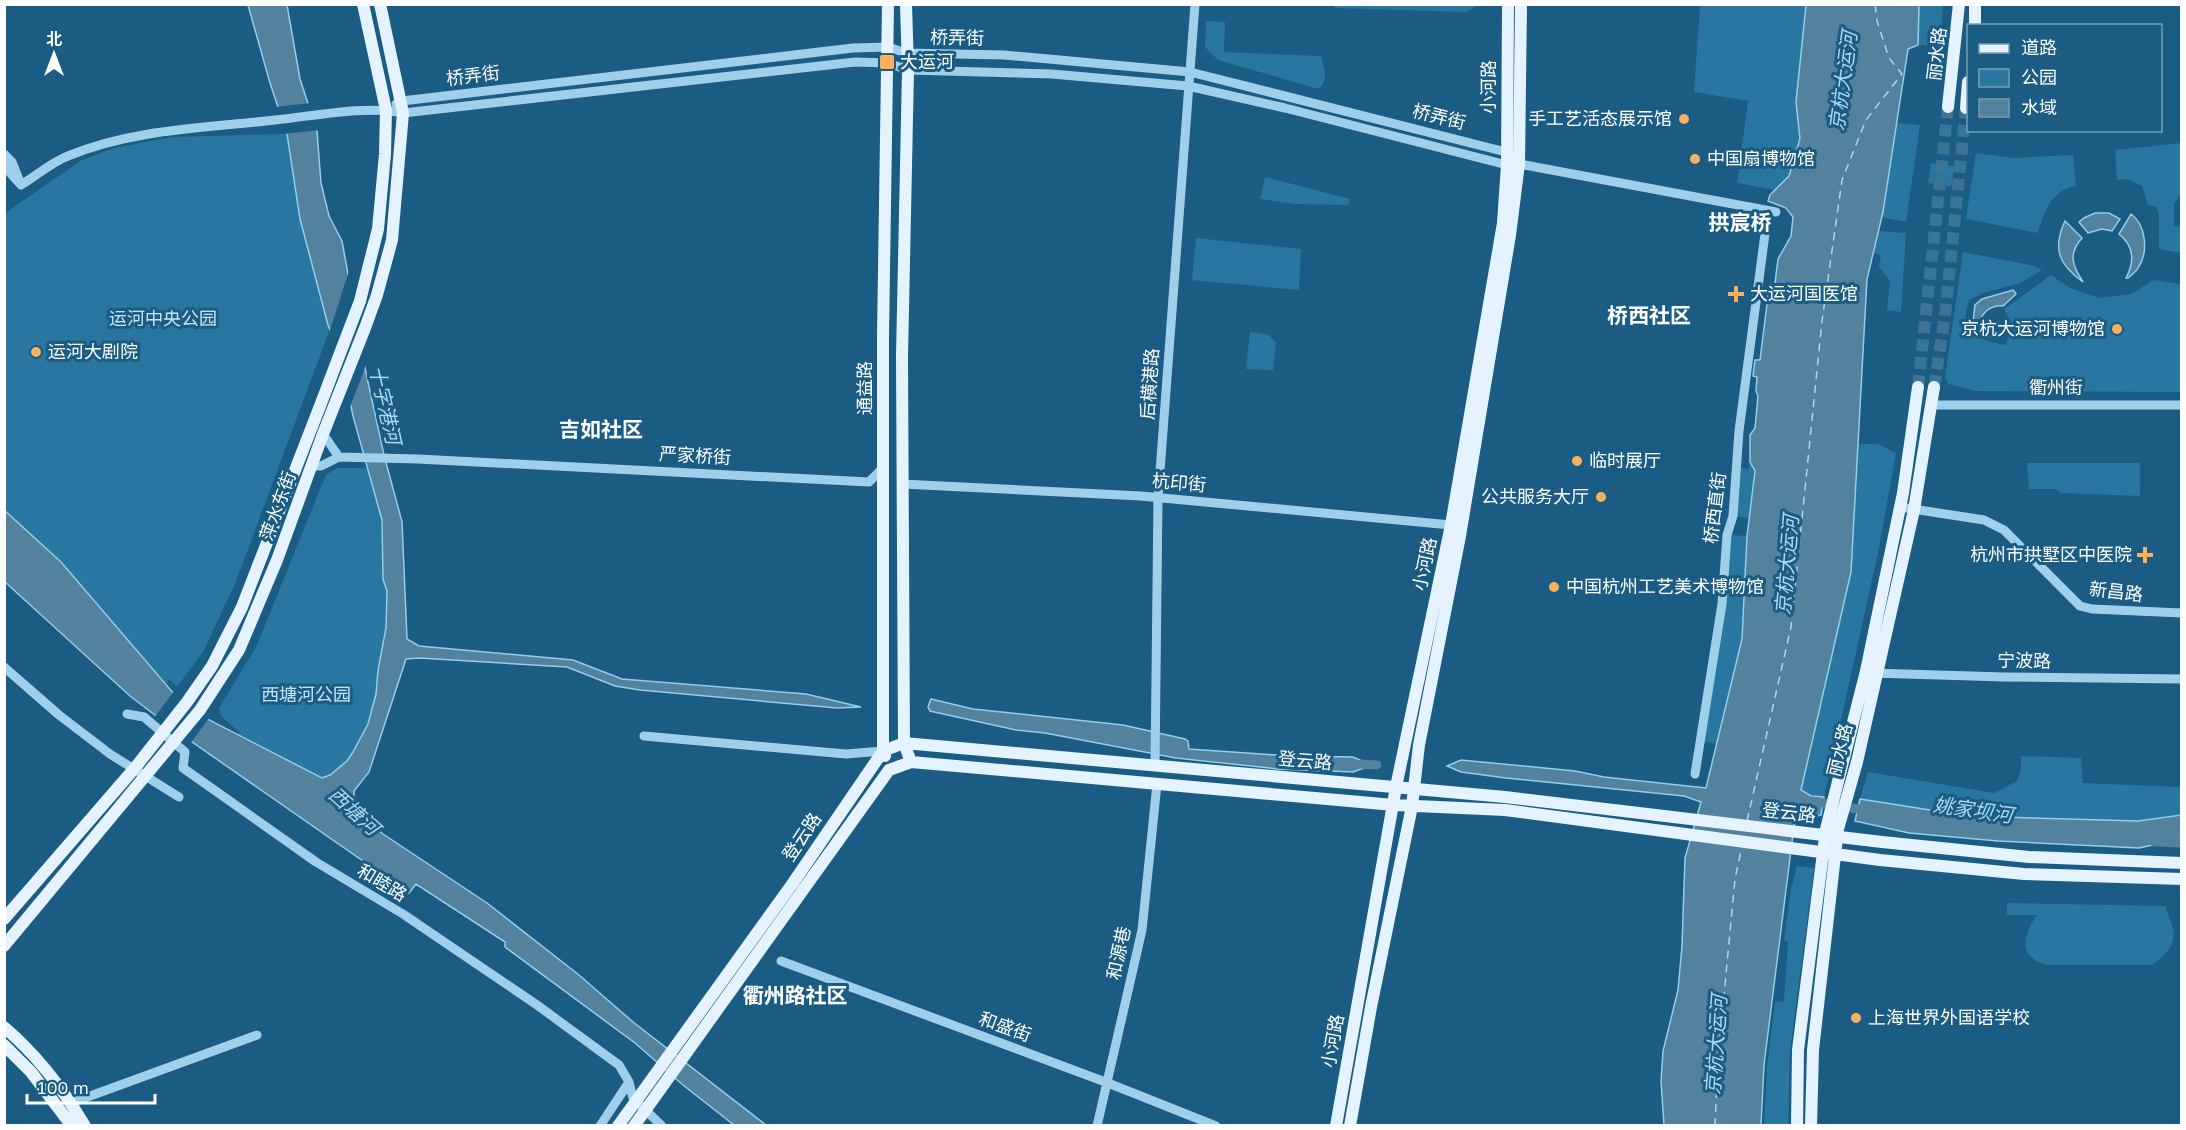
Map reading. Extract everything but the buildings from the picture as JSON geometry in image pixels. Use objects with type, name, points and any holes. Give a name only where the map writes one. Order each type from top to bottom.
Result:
[{"type":"main road","name":"萍水东街","points":[[4,920],[161,735],[212,666],[242,607],[360,301],[378,229],[385,154],[386,110],[363,4]]},
{"type":"main road","name":"萍水东街","points":[[4,946],[173,745],[225,674],[239,650],[277,560],[365,328],[393,240],[402,107],[380,4]]},
{"type":"main road","name":"通益路","points":[[888,4],[883,325],[883,751],[889,770]]},
{"type":"main road","name":"通益路","points":[[906,4],[908,70],[903,268],[902,484],[904,743],[911,762]]},
{"type":"main road","name":"小河路","points":[[1336,1125],[1396,787],[1451,525],[1513,164],[1506,152],[1508,4]]},
{"type":"main road","name":"小河路","points":[[1350,1125],[1371,1007],[1412,806],[1419,745],[1460,536],[1510,235],[1521,4]]},
{"type":"main road","name":"丽水路","points":[[1948,107],[1959,4]]},
{"type":"main road","name":"丽水路","points":[[1975,4],[1975,24]]},
{"type":"main road","name":"丽水路","points":[[1966,108],[1967,95]]},
{"type":"main road","name":"丽水路","points":[[1872,672],[1900,507],[1917,387]]},
{"type":"main road","name":"丽水路","points":[[1797,1125],[1798,1050],[1832,829],[1914,510],[1934,387]]},
{"type":"main road","name":"登云路","points":[[618,1125],[793,883],[883,751],[904,743],[1414,789],[1880,860],[2024,874],[2181,879]]},
{"type":"main road","name":"登云路","points":[[634,1125],[889,770],[911,762],[1394,805],[1505,803],[2029,857],[2181,863]]},
{"type":"main road","name":"丽水路","points":[[1811,1125],[1813,1050],[1832,829]]},
{"type":"main road","points":[[4,1027],[33,1053],[61,1087],[85,1125]]},
{"type":"main road","points":[[4,1045],[31,1072],[72,1125]]},
{"type":"street","name":"后横港路","points":[[1155,766],[1158,498],[1195,4]]},
{"type":"street","name":"桥弄街","points":[[21,185],[66,156],[100,145],[148,134],[336,113],[386,110],[853,48],[888,47],[906,53],[1004,55],[1190,72],[1506,152]]},
{"type":"street","name":"桥弄街","points":[[402,107],[855,62],[888,63],[908,70],[1052,74],[1188,86],[1513,164],[1772,211]]},
{"type":"street","points":[[4,154],[12,162],[21,185]]},
{"type":"street","points":[[4,166],[21,185]]},
{"type":"street","name":"桥西直街","points":[[1695,774],[1722,604],[1726,535],[1733,516],[1739,431],[1772,211]]},
{"type":"street","name":"衢州街","points":[[1931,405],[2181,405]]},
{"type":"street","points":[[323,434],[339,457]]},
{"type":"street","name":"严家桥街","points":[[312,466],[321,466],[339,457],[868,482]]},
{"type":"street","points":[[883,468],[868,482],[883,501]]},
{"type":"street","name":"杭印街","points":[[902,484],[1158,498],[1451,525]]},
{"type":"street","name":"新昌路","points":[[1900,507],[1984,520],[2004,530],[2080,606],[2092,609],[2181,613]]},
{"type":"street","points":[[4,667],[59,715],[110,754],[178,796]]},
{"type":"street","name":"宁波路","points":[[1872,672],[2181,679]]},
{"type":"street","name":"和睦路","points":[[127,714],[144,717],[185,752],[183,768],[316,862],[403,914],[537,1005],[619,1065],[629,1082]]},
{"type":"street","points":[[644,736],[846,754],[883,751]]},
{"type":"street","name":"和源巷","points":[[1097,1125],[1142,930],[1157,784]]},
{"type":"street","name":"和盛街","points":[[781,961],[1216,1125]]},
{"type":"street","points":[[71,1103],[256,1035]]},
{"type":"street","points":[[629,1082],[633,1098],[658,1124]]},
{"type":"street","points":[[600,1125],[629,1082]]},
{"type":"green space","points":[[1335,4],[1478,5],[1466,12],[1335,8]]},
{"type":"green space","points":[[1700,5],[1806,5],[1796,102],[1800,139],[1789,176],[1775,190],[1737,183],[1748,101],[1694,92]]},
{"type":"green space","points":[[1919,5],[1943,5],[1938,73],[1930,73],[1932,45],[1918,45]]},
{"type":"green space","points":[[1206,21],[1225,22],[1224,52],[1321,56],[1325,73],[1324,82],[1319,89],[1218,60],[1205,47]]},
{"type":"green space","points":[[1897,123],[1920,125],[1906,222],[1881,217]]},
{"type":"green space","name":"运河中央公园","points":[[287,134],[300,219],[330,329],[235,584],[203,652],[177,687],[169,679],[166,686],[61,562],[5,510],[5,213],[82,160],[114,148],[173,137]]},
{"type":"green space","points":[[2181,143],[2181,194],[2174,204],[2174,226],[2181,227],[2181,253],[2159,249],[2159,214],[2156,207],[2148,205],[2142,186],[2128,179],[2117,180],[2115,150]]},
{"type":"green space","points":[[1976,153],[2014,158],[2073,155],[2076,186],[2054,197],[2046,210],[2038,233],[1966,219]]},
{"type":"green space","points":[[1931,163],[1955,166],[1951,187],[1928,183]]},
{"type":"green space","points":[[1265,177],[1350,199],[1348,205],[1295,204],[1260,199]]},
{"type":"green space","points":[[1878,231],[1906,233],[1901,312],[1887,310],[1890,281],[1879,267],[1881,255],[1873,253]]},
{"type":"green space","points":[[1196,238],[1301,249],[1299,290],[1192,280]]},
{"type":"green space","points":[[1963,252],[2035,266],[2042,270],[2020,283],[1983,293],[1969,300],[1966,321],[1972,333],[1986,340],[2006,345],[2012,324],[2004,309],[2051,275],[2070,288],[2099,298],[2132,294],[2153,280],[2181,284],[2181,392],[1977,391],[1948,384],[1945,377]]},
{"type":"green space","points":[[1250,332],[1269,335],[1276,343],[1273,370],[1246,369]]},
{"type":"green space","points":[[1857,444],[1878,444],[1896,453],[1879,548],[1824,797],[1811,796],[1800,790],[1851,572]]},
{"type":"green space","points":[[1750,462],[1755,471],[1749,518],[1733,516],[1736,468],[1749,469]]},
{"type":"green space","points":[[2027,463],[2140,463],[2140,496],[2060,493],[2056,489],[2029,489]]},
{"type":"green space","name":"西塘河公园","points":[[337,468],[368,468],[382,520],[383,579],[387,591],[386,628],[376,694],[368,724],[347,761],[330,775],[322,778],[238,737],[239,732],[221,716],[219,708],[257,645],[326,475]]},
{"type":"green space","points":[[1727,535],[1747,536],[1742,639],[1717,744],[1701,741]]},
{"type":"green space","points":[[2021,756],[2081,758],[2083,783],[2181,787],[2181,815],[2138,821],[1968,816],[1860,799],[1868,772],[1994,793],[2017,781],[2021,770]]},
{"type":"green space","points":[[1797,866],[1814,868],[1790,1051],[1788,1125],[1764,1125],[1767,1066],[1775,1002],[1784,1001],[1788,942],[1784,940],[1791,889]]},
{"type":"green space","points":[[2007,903],[2166,906],[2173,929],[2173,940],[2165,954],[2152,965],[2047,965],[2031,957],[2027,951],[2028,930],[2037,915],[2007,915]]},
{"type":"water","name":"西塘河","points":[[248,5],[287,5],[300,79],[317,131],[321,183],[329,216],[342,241],[366,373],[402,522],[407,639],[419,646],[573,660],[622,679],[806,694],[861,707],[837,708],[640,690],[615,686],[567,667],[406,659],[369,772],[354,791],[354,800],[360,814],[383,834],[487,903],[579,975],[633,1022],[766,1125],[734,1125],[635,1043],[505,947],[505,942],[416,884],[409,893],[172,728],[130,696],[5,582],[4,510],[61,562],[186,708],[322,778],[330,775],[347,761],[368,724],[376,694],[386,628],[387,591],[383,579],[382,520],[353,416],[340,354],[328,325],[300,219],[287,134]]},
{"type":"water","name":"京杭大运河","points":[[1806,5],[1919,5],[1918,45],[1908,49],[1883,212],[1867,279],[1851,572],[1801,790],[1811,796],[1824,797],[1821,815],[1811,818],[1795,818],[1764,1065],[1761,1125],[1664,1125],[1661,1082],[1663,1051],[1678,990],[1685,858],[1701,802],[1684,796],[1461,772],[1447,766],[1461,760],[1575,771],[1604,777],[1706,788],[1742,639],[1747,536],[1755,471],[1750,462],[1750,435],[1755,428],[1758,396],[1757,377],[1753,376],[1755,360],[1760,360],[1768,296],[1774,291],[1778,259],[1791,236],[1793,217],[1786,208],[1768,201],[1770,195],[1789,176],[1800,139],[1796,102]]},
{"type":"water","points":[[2095,213],[2109,213],[2120,219],[2112,231],[2102,229],[2088,233],[2079,222]]},
{"type":"water","points":[[2131,214],[2143,232],[2145,247],[2138,268],[2126,278],[2132,260],[2128,244],[2119,234]]},
{"type":"water","points":[[2065,221],[2082,238],[2075,249],[2073,260],[2083,282],[2068,269],[2060,256],[2059,240]]},
{"type":"water","points":[[2013,290],[2016,294],[2003,306],[1991,308],[1981,319],[1982,329],[1986,334],[1996,338],[1980,334],[1973,322],[1975,305],[1982,299]]},
{"type":"water","points":[[931,699],[973,709],[1123,725],[1185,739],[1188,741],[1189,749],[1291,756],[1353,757],[1372,765],[1353,772],[1278,769],[1176,758],[1045,733],[1016,730],[930,711],[928,707]]},
{"type":"water","points":[[1860,799],[1968,816],[2138,821],[2181,815],[2181,839],[2139,848],[1998,841],[1909,833],[1855,821]]},
{"type":"pier","points":[[311,103],[320,130],[284,134],[275,107]]},
{"type":"pier","points":[[350,268],[367,362],[349,410],[337,355],[329,333]]},
{"type":"pier","points":[[174,691],[188,706],[209,718],[190,744],[154,718]]},
{"type":"waterway","points":[[1361,764],[1377,765]]},
{"type":"waterway","name":"姚家坝河","points":[[1812,801],[1869,811]]},
{"type":"waterway","name":"姚家坝河","points":[[2154,842],[2182,843]]},
{"type":"ferry route","points":[[1747,821],[1791,627],[1822,321],[1842,180],[1866,120],[1902,74],[1889,58],[1877,21],[1875,4]]},
{"type":"ferry route","points":[[1715,1126],[1718,1059],[1735,879],[1742,846]]},
{"type":"tunnel","points":[[1918,387],[1948,107]]},
{"type":"tunnel","points":[[1934,387],[1945,316],[1966,108]]},
{"type":"place","name":"大运河","points":[[887,62]]},
{"type":"place","name":"手工艺活态展示馆","points":[[1684,119]]},
{"type":"place","name":"中国扇博物馆","points":[[1695,159]]},
{"type":"place","name":"大运河国医馆","points":[[1736,294]]},
{"type":"place","name":"京杭大运河博物馆","points":[[2117,329]]},
{"type":"place","name":"运河大剧院","points":[[36,352]]},
{"type":"place","name":"临时展厅","points":[[1577,461]]},
{"type":"place","name":"公共服务大厅","points":[[1601,497]]},
{"type":"place","name":"杭州市拱墅区中医院","points":[[2145,555]]},
{"type":"place","name":"中国杭州工艺美术博物馆","points":[[1554,587]]},
{"type":"place","name":"上海世界外国语学校","points":[[1856,1018]]},
{"type":"district","name":"拱宸桥","points":[[1740,223]]},
{"type":"district","name":"桥西社区","points":[[1649,316]]},
{"type":"district","name":"吉如社区","points":[[601,430]]},
{"type":"district","name":"衢州路社区","points":[[795,996]]},
{"type":"water label","name":"十字港河","points":[[385,405]]}]
